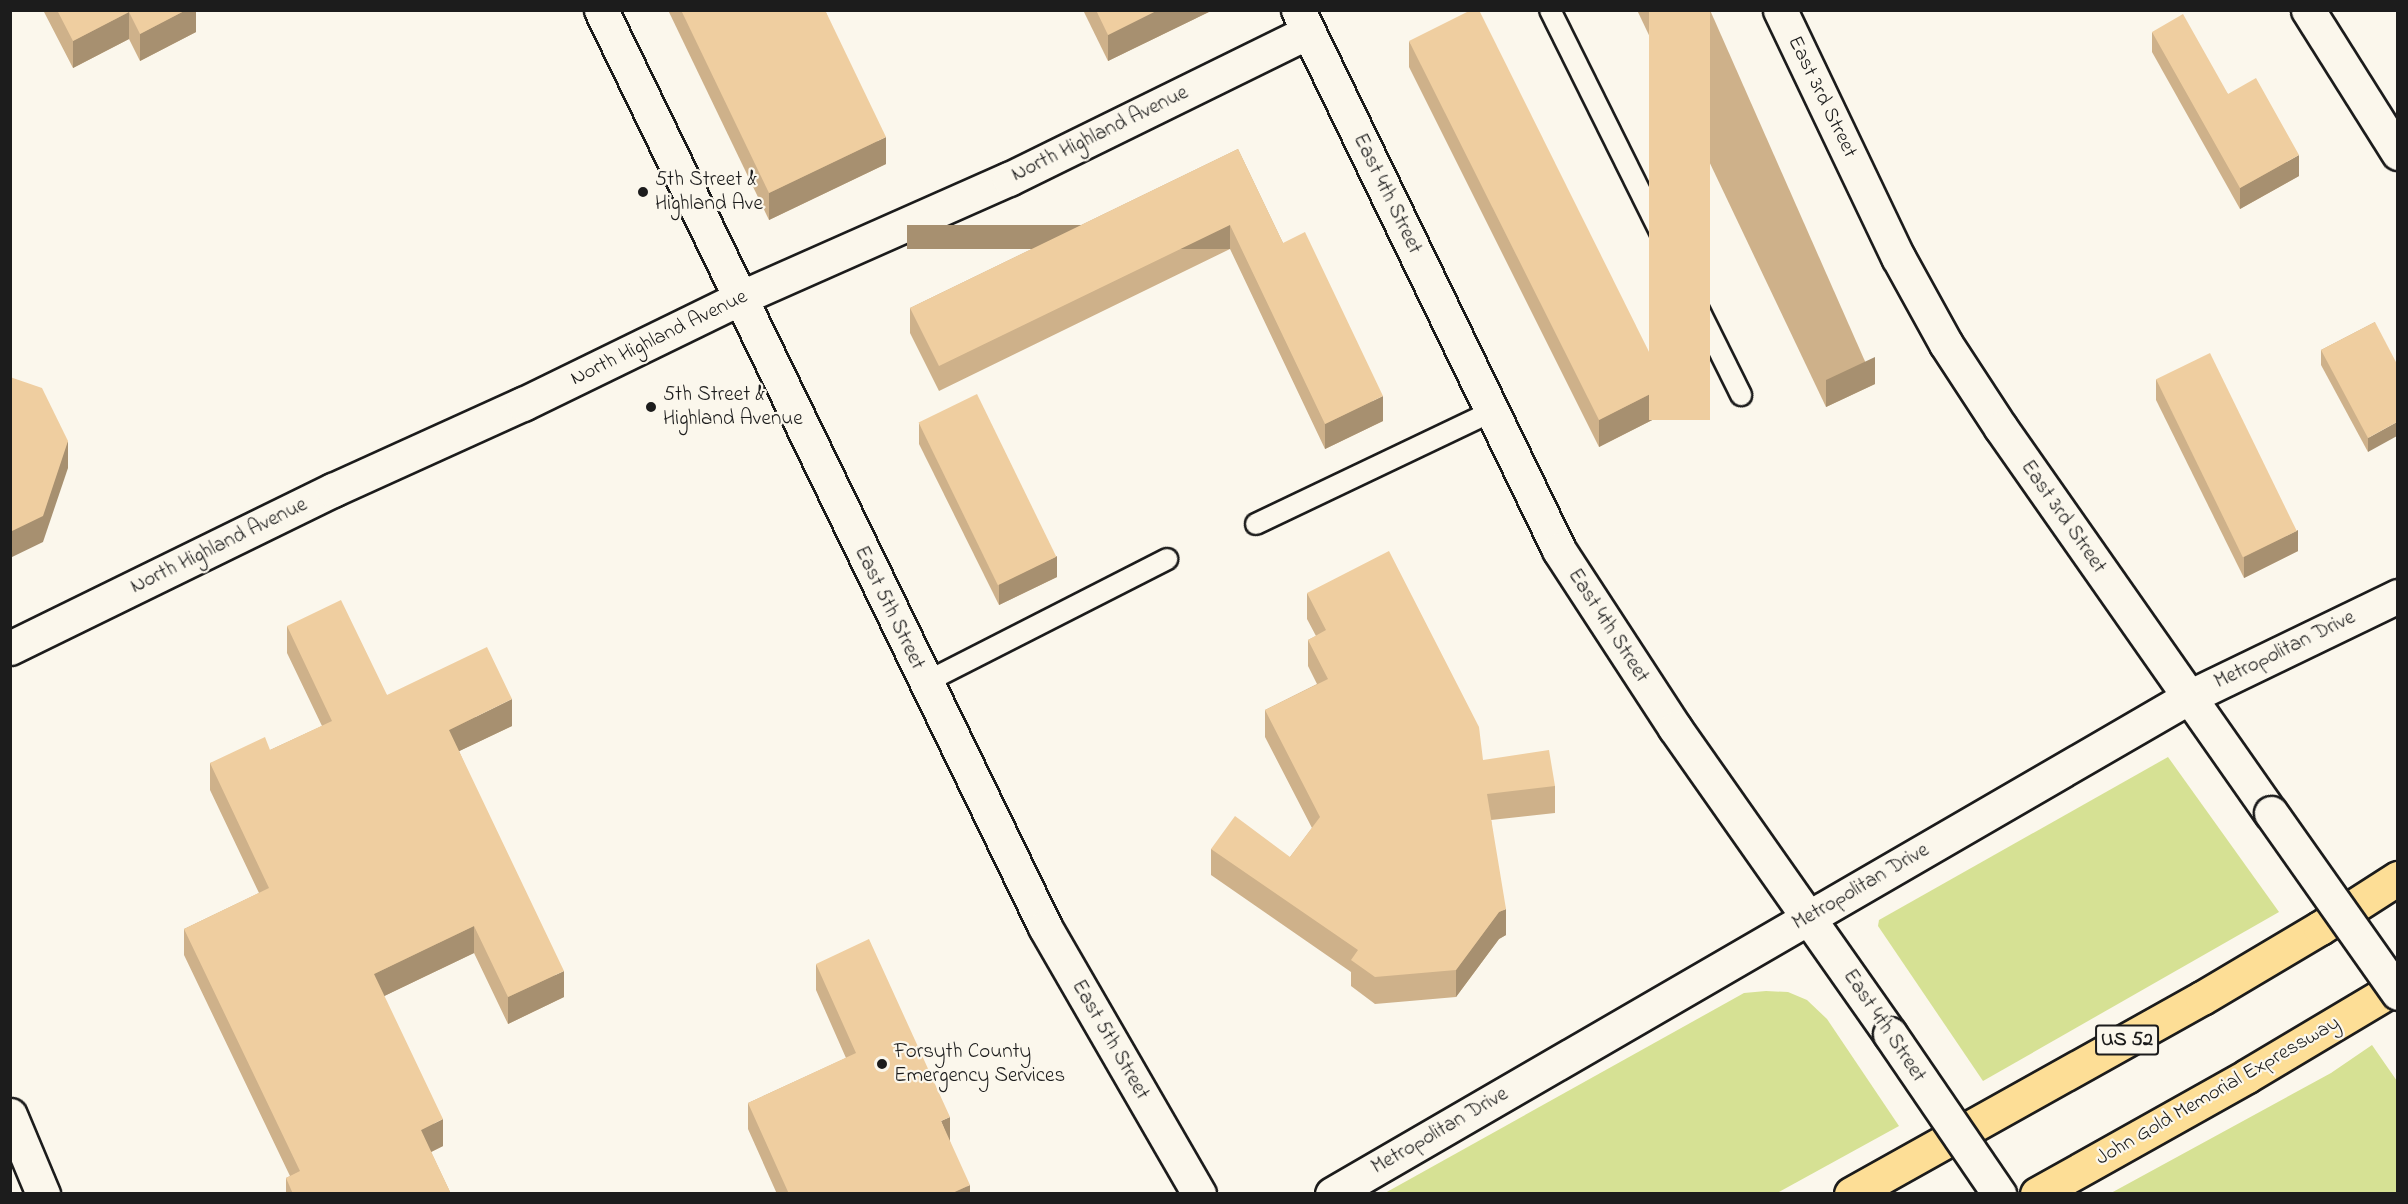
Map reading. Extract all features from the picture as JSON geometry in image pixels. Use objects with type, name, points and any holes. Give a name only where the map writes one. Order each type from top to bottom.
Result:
[{"type":"highway","name":"US 52","points":[[1851,1194],[2212,992],[2320,928],[2397,878]]},
{"type":"highway","name":"John Gold Memorial Expressway","points":[[2037,1194],[2247,1076],[2397,986]]},
{"type":"street","name":"East 5th Street","points":[[601,10],[924,683],[1045,927],[1199,1194]]},
{"type":"street","name":"East 3rd Street","points":[[1780,10],[1898,257],[1946,344],[2001,428],[2397,993]]},
{"type":"street","points":[[2308,10],[2397,153]]},
{"type":"street","name":"North Highland Avenue","points":[[10,648],[333,490],[523,404],[740,298],[1009,179],[1303,21]]},
{"type":"street","name":"East 4th Street","points":[[1303,21],[1559,550],[1603,621],[1810,917],[1999,1194]]},
{"type":"street","name":"Metropolitan Drive","points":[[1332,1194],[2189,697],[2397,596]]},
{"type":"street","points":[[10,1115],[43,1194]]},
{"type":"lane","points":[[1550,10],[1741,395]]},
{"type":"lane","points":[[1256,524],[1491,412]]},
{"type":"lane","points":[[924,683],[1167,559]]},
{"type":"green space","points":[[2168,757],[2279,912],[1983,1081],[1878,926],[1879,920]]},
{"type":"green space","points":[[1788,992],[1807,1000],[1827,1019],[1899,1126],[1777,1193],[1385,1193],[1744,993]]},
{"type":"green space","points":[[2372,1045],[2397,1081],[2397,1193],[2111,1193],[2331,1073]]},
{"type":"building","points":[[57,10],[186,10],[140,34],[129,12],[73,41]]},
{"type":"building","points":[[681,10],[825,10],[886,137],[769,193]]},
{"type":"building","points":[[1096,10],[1158,10],[1108,35]]},
{"type":"building","points":[[1471,10],[1479,10],[1666,386],[1599,420],[1409,41]]},
{"type":"building","points":[[1649,10],[1710,10],[1710,420],[1649,420]]},
{"type":"building","points":[[2183,14],[2228,94],[2256,78],[2299,155],[2240,188],[2152,32]]},
{"type":"building","points":[[1238,149],[1283,243],[1305,232],[1383,396],[1325,424],[1230,225],[939,366],[910,308]]},
{"type":"building","points":[[2375,322],[2397,364],[2397,422],[2368,438],[2321,350]]},
{"type":"building","points":[[2210,353],[2297,531],[2243,557],[2156,379]]},
{"type":"building","points":[[10,377],[42,388],[68,441],[43,516],[10,532]]},
{"type":"building","points":[[977,394],[1056,557],[998,585],[919,422]]},
{"type":"building","points":[[1389,551],[1479,727],[1483,760],[1549,750],[1555,786],[1487,794],[1506,909],[1499,912],[1456,970],[1375,977],[1351,960],[1358,950],[1211,849],[1235,816],[1290,857],[1320,817],[1265,710],[1328,679],[1308,640],[1326,630],[1307,593]]},
{"type":"building","points":[[341,600],[387,695],[487,647],[512,699],[449,730],[564,971],[508,997],[474,926],[374,974],[443,1119],[421,1130],[451,1194],[293,1194],[286,1178],[300,1171],[184,929],[269,888],[210,763],[265,737],[270,750],[332,721],[287,626]]},
{"type":"building","name":"Forsyth County Emergency Services","points":[[869,939],[950,1117],[941,1121],[970,1185],[950,1194],[789,1194],[748,1103],[856,1053],[816,964]]},
{"type":"place","name":"5th Street & Highland Ave","points":[[643,192]]},
{"type":"place","name":"5th Street & Highland Avenue","points":[[651,407]]},
{"type":"place","name":"Forsyth County Emergency Services","points":[[882,1064]]}]
